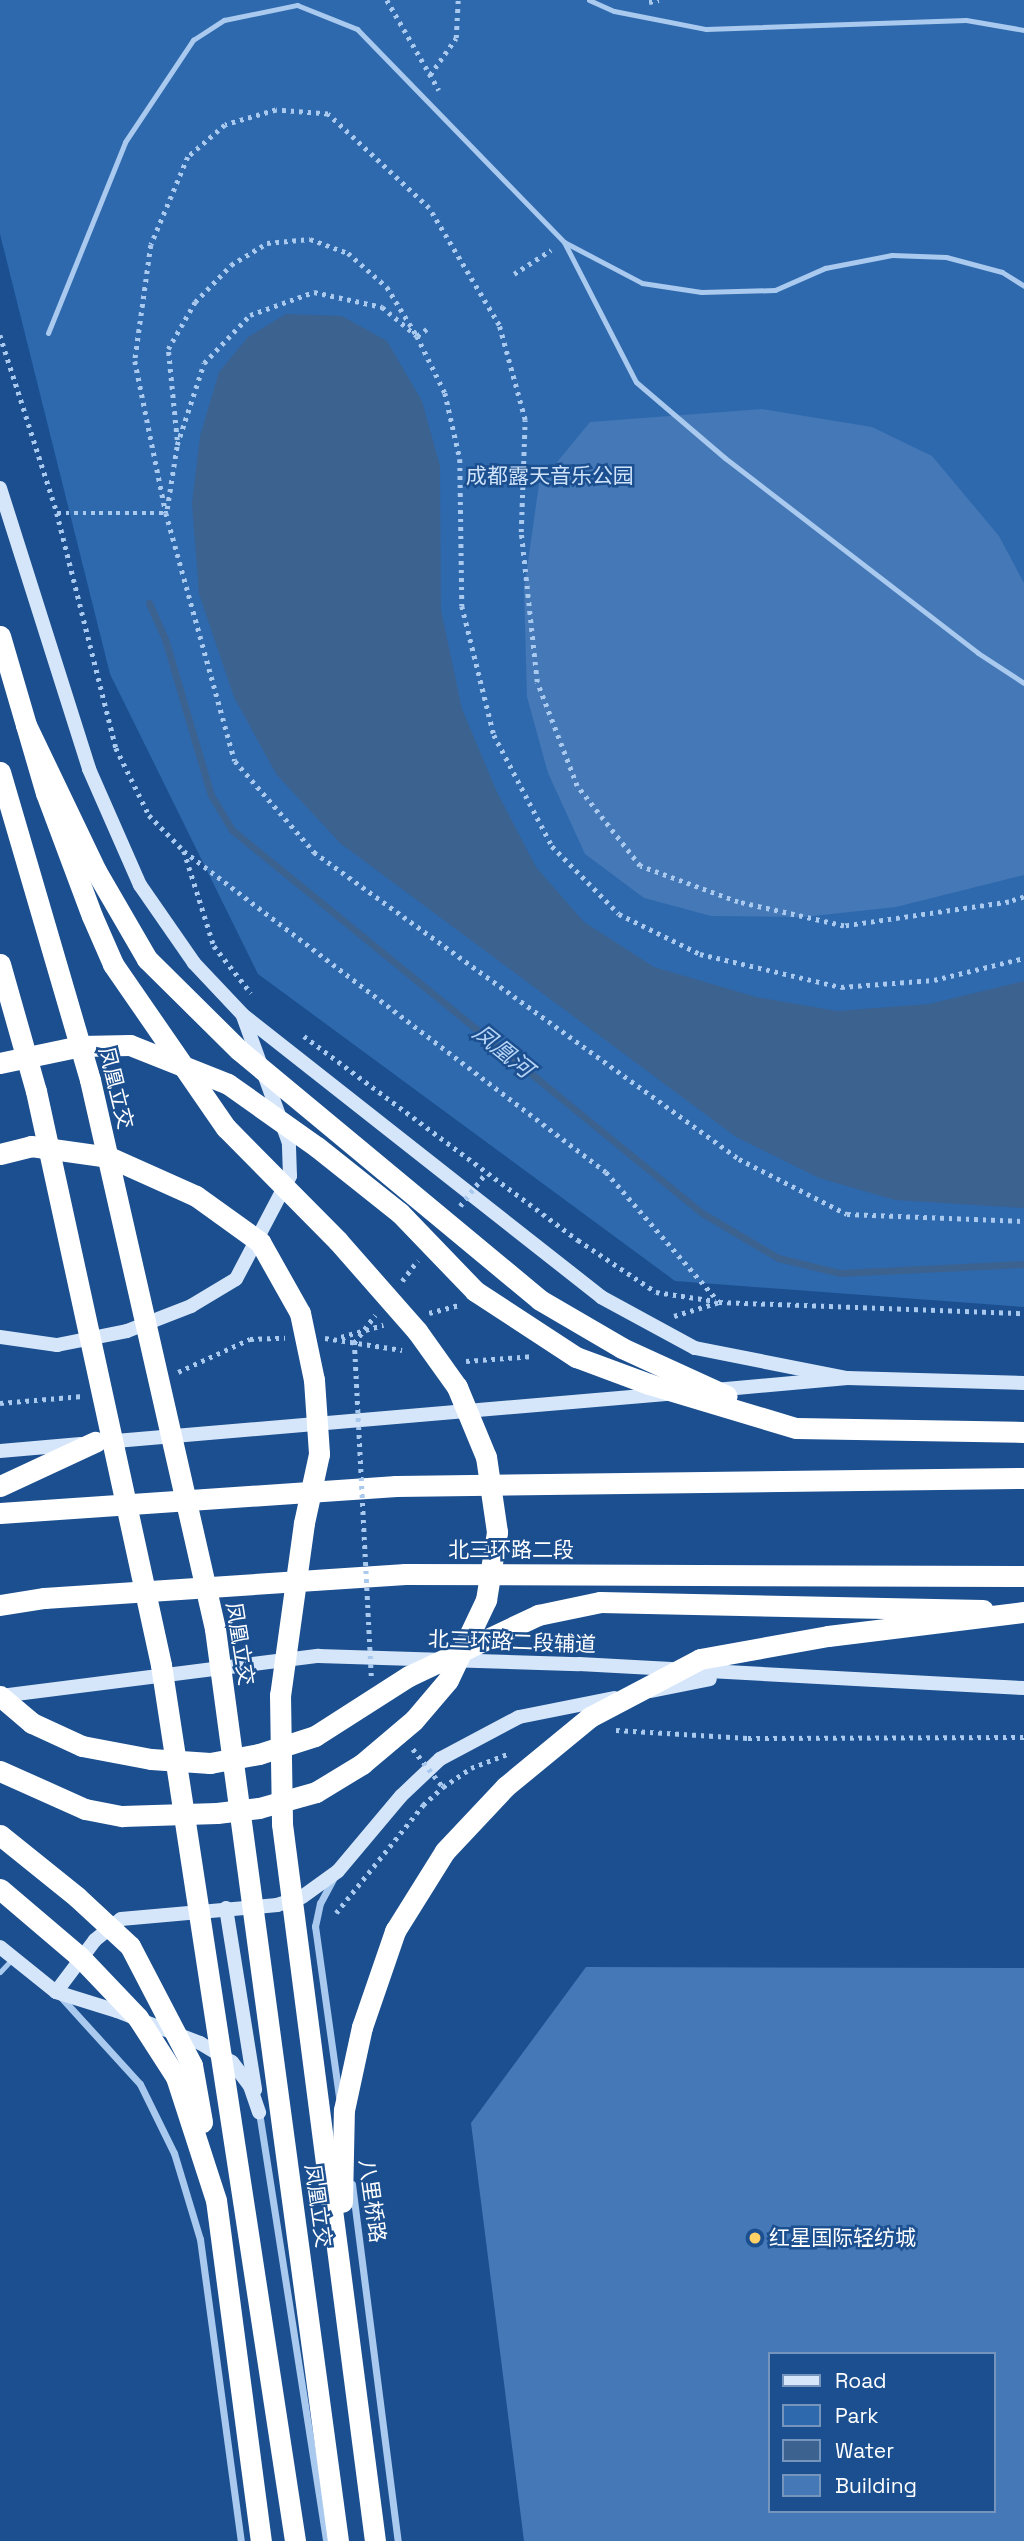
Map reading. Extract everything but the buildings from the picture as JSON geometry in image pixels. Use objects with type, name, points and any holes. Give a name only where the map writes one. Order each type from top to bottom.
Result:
[{"type":"highway","points":[[0,636],[46,793],[113,964],[226,1128],[355,1261],[417,1331],[457,1387],[486,1457],[497,1532],[486,1600],[448,1680],[404,1728],[362,1764],[316,1792],[259,1808],[217,1814],[122,1816],[85,1809],[0,1771]]},
{"type":"highway","points":[[26,724],[96,871],[147,959],[239,1050],[540,1300],[622,1348],[796,1427]]},
{"type":"highway","name":"凤凰立交","points":[[0,772],[90,1080],[215,1629],[338,2541]]},
{"type":"highway","points":[[0,964],[36,1091],[161,1665],[295,2541]]},
{"type":"highway","points":[[0,1063],[81,1046],[130,1045],[228,1084],[317,1147],[400,1213],[475,1291],[576,1357],[649,1384],[796,1427],[1024,1432]]},
{"type":"highway","points":[[0,1154],[31,1146],[109,1157],[196,1196],[260,1242],[300,1313],[314,1380],[319,1454],[300,1549],[280,1695],[282,1824],[375,2541]]},
{"type":"highway","points":[[0,1486],[95,1443]]},
{"type":"highway","points":[[0,1513],[396,1486],[1024,1478]]},
{"type":"highway","name":"北三环路二段","points":[[0,1605],[44,1598],[405,1574],[1024,1576]]},
{"type":"highway","points":[[0,1696],[32,1723],[82,1746],[151,1759],[210,1763],[260,1754],[315,1736],[409,1676],[538,1615],[600,1602],[1024,1611]]},
{"type":"highway","points":[[341,2274],[344,2110],[362,2027],[395,1931],[445,1851],[505,1787],[590,1717],[700,1659],[828,1636],[1024,1611]]},
{"type":"highway","points":[[0,1835],[77,1897],[130,1946],[192,2065],[216,2200],[261,2541]]},
{"type":"highway","points":[[0,1889],[80,1957],[138,2018],[176,2077],[216,2200]]},
{"type":"main road","points":[[0,488],[89,769],[140,885],[194,964],[243,1014],[601,1297],[695,1348],[847,1378]]},
{"type":"main road","points":[[0,1337],[57,1345],[127,1331],[191,1306],[236,1279],[290,1176],[289,1143],[243,1014]]},
{"type":"main road","points":[[0,1451],[847,1378],[1024,1383]]},
{"type":"main road","name":"北三环路二段辅道","points":[[0,1696],[318,1656],[579,1664],[730,1675],[1024,1688]]},
{"type":"main road","points":[[56,1992],[95,1940],[121,1919],[277,1905],[302,1897],[338,1871],[401,1797],[440,1759],[519,1717],[730,1675]]},
{"type":"main road","points":[[226,1908],[259,2112]]},
{"type":"main road","points":[[0,1948],[56,1992],[117,2011],[200,2043],[232,2062],[250,2086],[259,2112]]},
{"type":"street","name":"八里桥路","points":[[338,1871],[320,1903],[315,1926],[398,2541]]},
{"type":"street","points":[[56,1992],[140,2084],[174,2153],[200,2239],[241,2541]]},
{"type":"street","points":[[259,2112],[326,2541]]},
{"type":"lane","points":[[589,0],[614,11],[706,29],[966,20],[1024,30]]},
{"type":"lane","points":[[48,333],[125,142],[193,40],[224,20],[297,5],[357,29],[564,242],[636,382],[725,457],[978,653],[1024,684]]},
{"type":"lane","points":[[564,242],[642,284],[701,292],[775,290],[825,268],[892,255],[946,257],[1002,272],[1024,286]]},
{"type":"lane","points":[[0,1972],[13,1958]]},
{"type":"path","points":[[387,0],[442,96]]},
{"type":"path","points":[[430,75],[456,38],[458,0]]},
{"type":"path","points":[[1024,897],[1009,902],[844,926],[738,902],[640,866],[577,786],[537,682],[521,532],[525,420],[499,324],[429,208],[328,114],[276,110],[225,125],[188,157],[151,245],[135,361],[166,513],[235,761],[314,852],[739,1159],[847,1214],[1024,1221]]},
{"type":"path","points":[[177,444],[168,349],[195,302],[231,265],[267,243],[310,239],[348,253],[387,287],[417,336],[445,393],[460,459],[462,606],[494,735],[552,846],[619,915],[700,954],[841,987],[934,980],[1024,958]]},
{"type":"path","points":[[514,274],[564,242]]},
{"type":"path","points":[[166,513],[177,444],[204,363],[250,315],[314,292],[382,307],[417,336]]},
{"type":"path","points":[[417,336],[428,329]]},
{"type":"path","points":[[0,335],[57,513],[116,748],[149,815],[184,851],[606,1172],[719,1302],[656,1292],[486,1173],[301,1034]]},
{"type":"path","points":[[57,513],[166,513]]},
{"type":"path","points":[[184,851],[214,946],[257,1001]]},
{"type":"path","points":[[453,1215],[486,1173]]},
{"type":"path","points":[[395,1289],[420,1258]]},
{"type":"path","points":[[415,1317],[468,1302]]},
{"type":"path","points":[[373,1686],[368,1651],[354,1343],[379,1311]]},
{"type":"path","points":[[337,1338],[389,1324]]},
{"type":"path","points":[[605,1732],[618,1729],[748,1738],[1024,1737]]},
{"type":"path","points":[[412,1747],[443,1787]]},
{"type":"path","points":[[334,1919],[345,1899],[424,1805],[443,1787],[471,1768],[515,1751]]},
{"type":"green space","name":"成都露天音乐公园","points":[[0,0],[1024,0],[1024,1307],[675,1281],[258,974],[110,674],[0,234]]},
{"type":"water","points":[[286,314],[342,316],[387,341],[422,401],[440,466],[441,610],[462,709],[497,792],[536,867],[584,922],[654,967],[756,997],[837,1011],[929,1004],[1024,981],[1024,1208],[895,1200],[819,1178],[736,1137],[340,843],[276,774],[234,697],[199,594],[192,503],[200,436],[219,372],[248,337]]},
{"type":"waterway","name":"凤凰河","points":[[149,603],[165,639],[211,795],[232,830],[702,1213],[778,1258],[840,1273],[1024,1264]]},
{"type":"place","name":"红星国际轻纺城","points":[[755,2238]]}]
